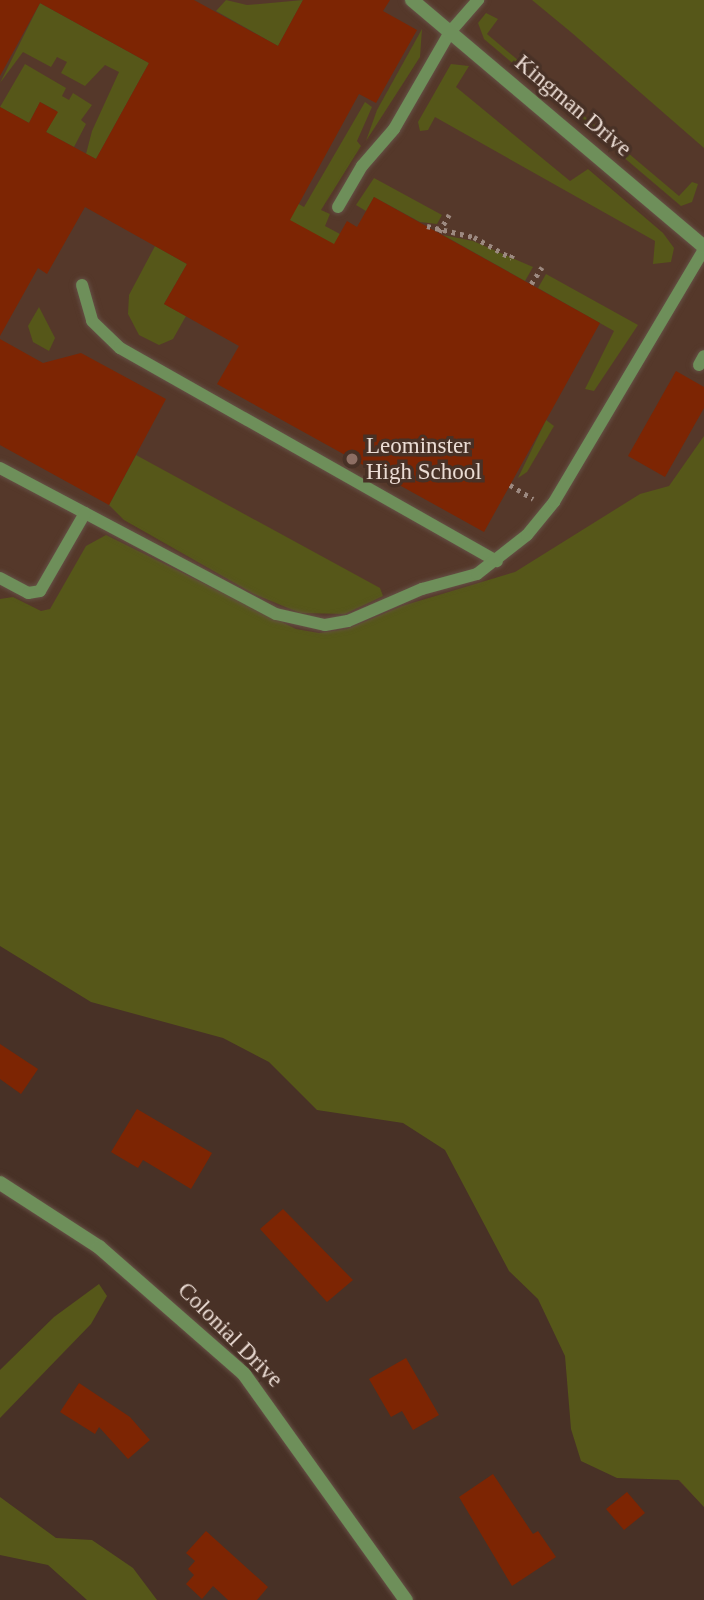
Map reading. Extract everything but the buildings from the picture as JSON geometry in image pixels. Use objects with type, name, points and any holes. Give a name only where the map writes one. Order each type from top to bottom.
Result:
[{"type":"street","name":"Kingman Drive","points":[[412,0],[704,248]]},
{"type":"street","name":"Colonial Drive","points":[[0,1183],[99,1247],[244,1374],[406,1600]]},
{"type":"lane","points":[[338,207],[394,129],[450,32],[478,0]]},
{"type":"lane","points":[[0,468],[276,614],[325,625],[477,574],[496,561],[550,508],[704,248]]},
{"type":"lane","points":[[82,285],[92,321],[120,348],[496,561]]},
{"type":"lane","points":[[0,578],[28,593],[40,591],[85,513]]},
{"type":"path","points":[[439,231],[449,215]]},
{"type":"path","points":[[428,226],[439,231],[474,237],[511,258],[514,251]]},
{"type":"path","points":[[531,284],[542,267]]},
{"type":"path","points":[[510,485],[550,508]]},
{"type":"shaded area","name":"Leominster High School","points":[[0,0],[704,0],[704,1507],[607,1406],[689,1231],[0,918]]},
{"type":"shaded area","points":[[226,0],[247,5],[303,0],[278,46],[216,11]]},
{"type":"shaded area","points":[[532,0],[704,0],[704,148],[572,33]]},
{"type":"shaded area","points":[[40,3],[149,63],[96,159],[86,154],[92,131],[119,72],[105,65],[85,86],[61,73],[67,62],[57,57],[51,67],[23,52],[0,83]]},
{"type":"shaded area","points":[[486,13],[498,19],[487,34],[679,196],[692,182],[698,184],[692,202],[681,206],[484,39],[478,23]]},
{"type":"shaded area","points":[[422,29],[420,57],[366,141],[377,110]]},
{"type":"shaded area","points":[[25,64],[66,88],[62,96],[69,100],[73,93],[92,105],[81,120],[86,124],[74,147],[46,132],[57,111],[40,102],[29,123],[0,107]]},
{"type":"shaded area","points":[[451,64],[469,66],[456,87],[570,181],[588,169],[663,233],[674,248],[671,262],[653,264],[655,241],[435,117],[428,130],[420,131],[418,122]]},
{"type":"shaded area","points":[[365,102],[372,107],[357,141],[361,146],[321,210],[330,214],[325,226],[353,241],[345,256],[280,214],[288,198],[304,207]]},
{"type":"shaded area","points":[[374,178],[442,215],[437,224],[420,222],[374,197],[366,211],[356,205]]},
{"type":"shaded area","points":[[443,235],[473,241],[533,267],[525,281]]},
{"type":"shaded area","points":[[155,246],[187,264],[164,304],[186,316],[173,339],[159,345],[139,335],[128,314],[129,295]]},
{"type":"shaded area","points":[[546,274],[638,325],[594,391],[585,389],[614,331],[538,288]]},
{"type":"shaded area","points":[[39,307],[55,338],[49,351],[33,342],[28,326]]},
{"type":"shaded area","points":[[546,420],[554,426],[527,472],[518,478]]},
{"type":"shaded area","points":[[704,436],[704,1507],[679,1480],[617,1478],[581,1461],[571,1429],[565,1356],[538,1299],[509,1271],[445,1150],[403,1123],[317,1110],[269,1062],[223,1038],[91,1002],[0,946],[0,599],[13,597],[41,611],[50,609],[86,546],[106,535],[296,629],[319,633],[347,629],[402,606],[515,572],[640,494],[669,486]]},
{"type":"shaded area","points":[[136,455],[380,588],[383,596],[345,614],[300,613],[254,594],[124,520],[109,505]]},
{"type":"shaded area","points":[[99,1284],[107,1296],[91,1324],[0,1418],[0,1370],[54,1317]]},
{"type":"shaded area","points":[[0,1497],[56,1538],[92,1540],[133,1568],[157,1600],[87,1600],[48,1565],[0,1555]]},
{"type":"place","name":"Leominster High School","points":[[352,459]]}]
